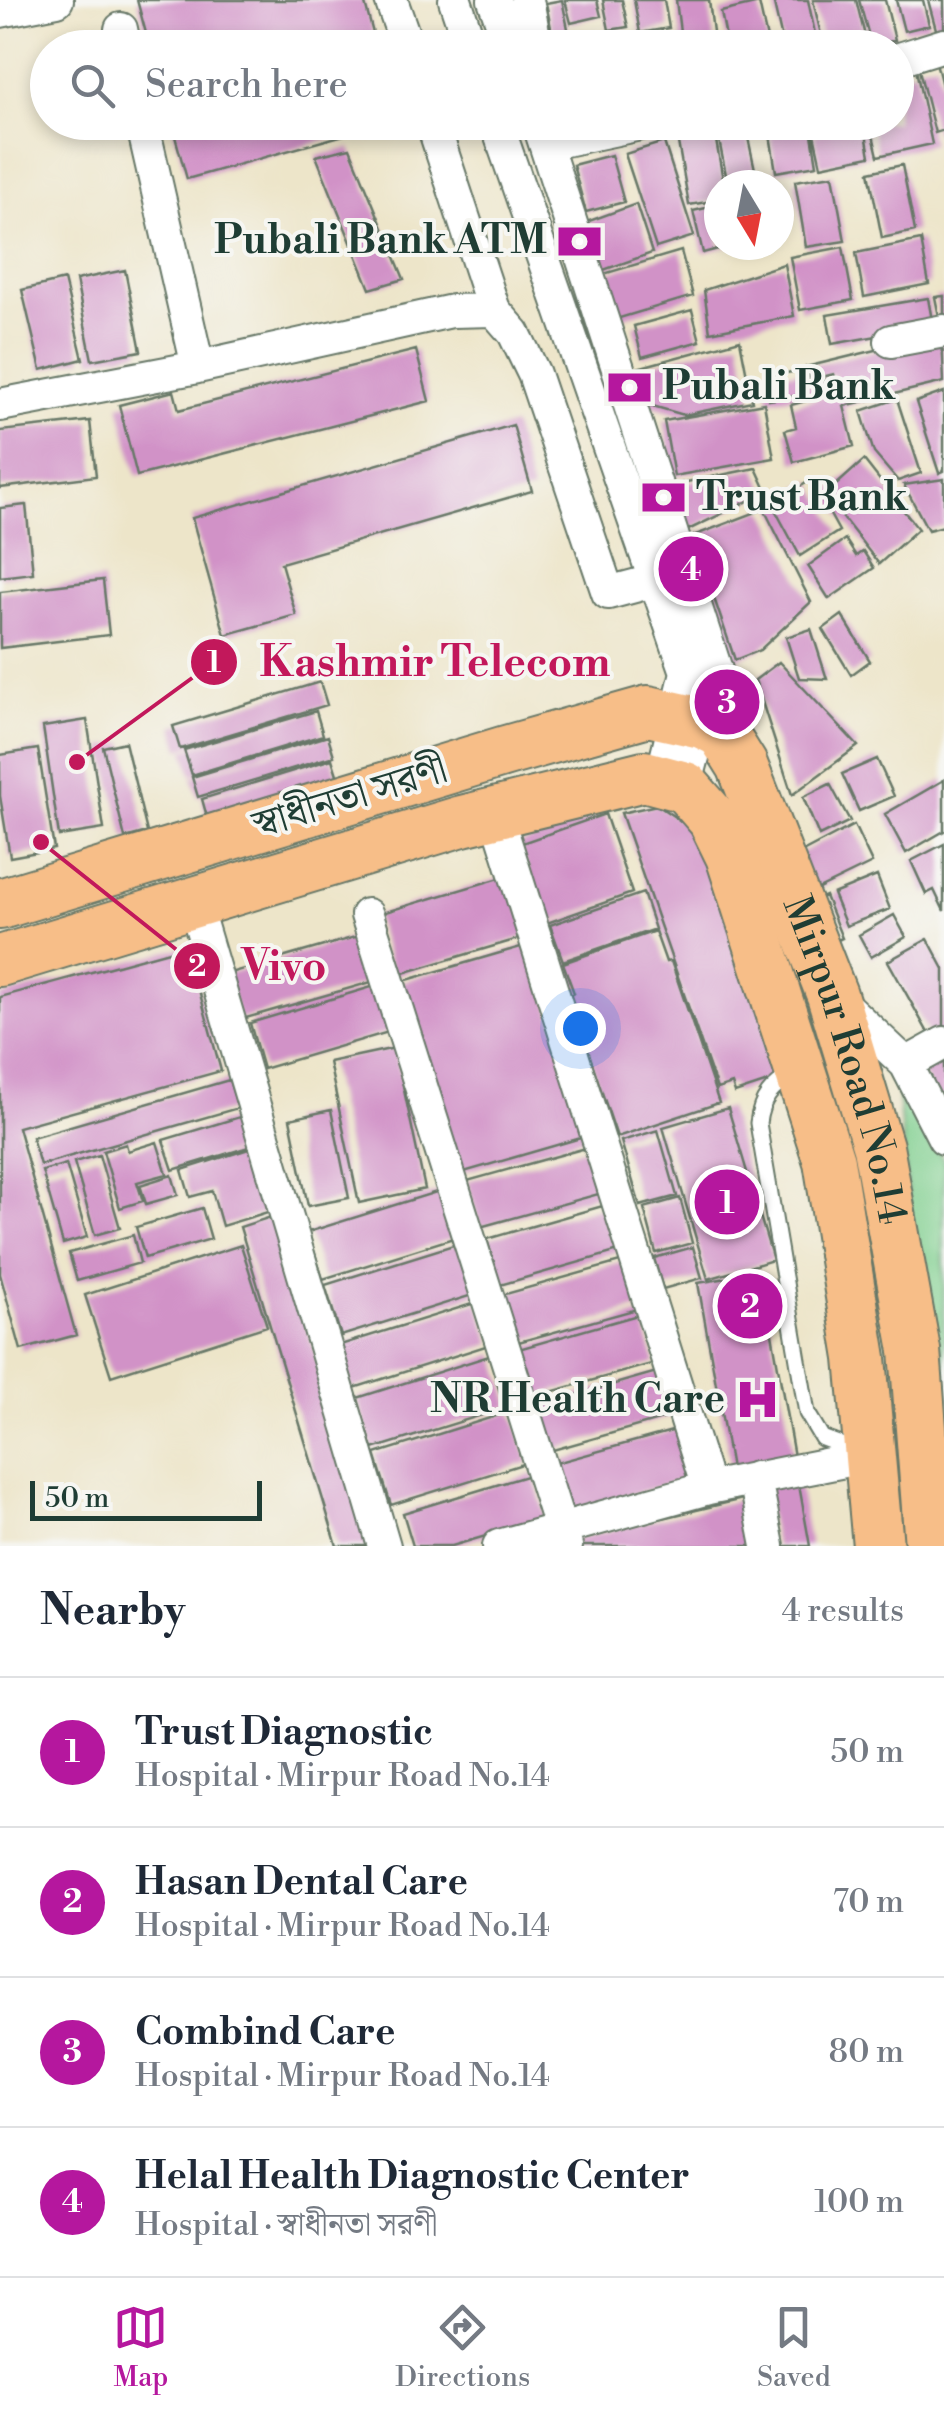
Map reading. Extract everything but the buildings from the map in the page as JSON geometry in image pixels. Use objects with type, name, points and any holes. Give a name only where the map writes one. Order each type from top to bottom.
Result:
[{"type":"main road","name":"স্বাধীনতা সরণী","points":[[0,904],[630,716],[648,712],[689,720]]},
{"type":"main road","name":"Mirpur Road No.14","points":[[689,720],[722,732],[742,765],[832,994],[878,1147],[914,1350],[930,1546]]},
{"type":"main road","name":"স্বাধীনতা সরণী","points":[[0,961],[496,813],[663,781]]},
{"type":"main road","name":"Mirpur Road No.14","points":[[663,781],[713,819],[731,856],[829,1161],[861,1358],[878,1546]]},
{"type":"street","points":[[0,11],[57,0]]},
{"type":"street","points":[[391,0],[402,30]]},
{"type":"street","points":[[454,0],[465,30]]},
{"type":"street","points":[[494,0],[505,30]]},
{"type":"street","points":[[527,0],[533,30]]},
{"type":"street","points":[[914,55],[944,46]]},
{"type":"street","points":[[146,140],[198,367]]},
{"type":"street","points":[[438,140],[494,310],[514,333],[534,374],[608,593],[653,581]]},
{"type":"street","points":[[502,140],[687,672],[689,720]]},
{"type":"street","points":[[552,140],[716,670],[663,781]]},
{"type":"street","points":[[0,405],[198,367],[452,311],[494,310]]},
{"type":"street","points":[[891,342],[944,331]]},
{"type":"street","points":[[496,813],[708,1488]]},
{"type":"street","points":[[194,902],[384,1546]]},
{"type":"street","points":[[366,915],[564,1537]]},
{"type":"street","points":[[832,994],[906,1064],[944,1138]]},
{"type":"street","points":[[906,1064],[944,1043]]},
{"type":"street","points":[[499,1546],[564,1537],[708,1488],[870,1456]]},
{"type":"street","points":[[755,1478],[768,1546]]},
{"type":"green space","points":[[896,1075],[944,1161],[944,1546],[942,1546]]},
{"type":"place","name":"Pubali Bank ATM","points":[[580,241]]},
{"type":"place","name":"Pubali Bank","points":[[629,387]]},
{"type":"place","name":"Trust Bank","points":[[663,498]]},
{"type":"place","name":"Helal Health Diagnostic Center","points":[[691,569]]},
{"type":"place","name":"Combind Care","points":[[727,702]]},
{"type":"place","name":"Kashmir Telecom","points":[[77,762]]},
{"type":"place","name":"Vivo","points":[[41,842]]},
{"type":"place","name":"Trust Diagnostic","points":[[727,1202]]},
{"type":"place","name":"Hasan Dental Care","points":[[750,1306]]},
{"type":"place","name":"NR Health Care","points":[[758,1400]]}]
